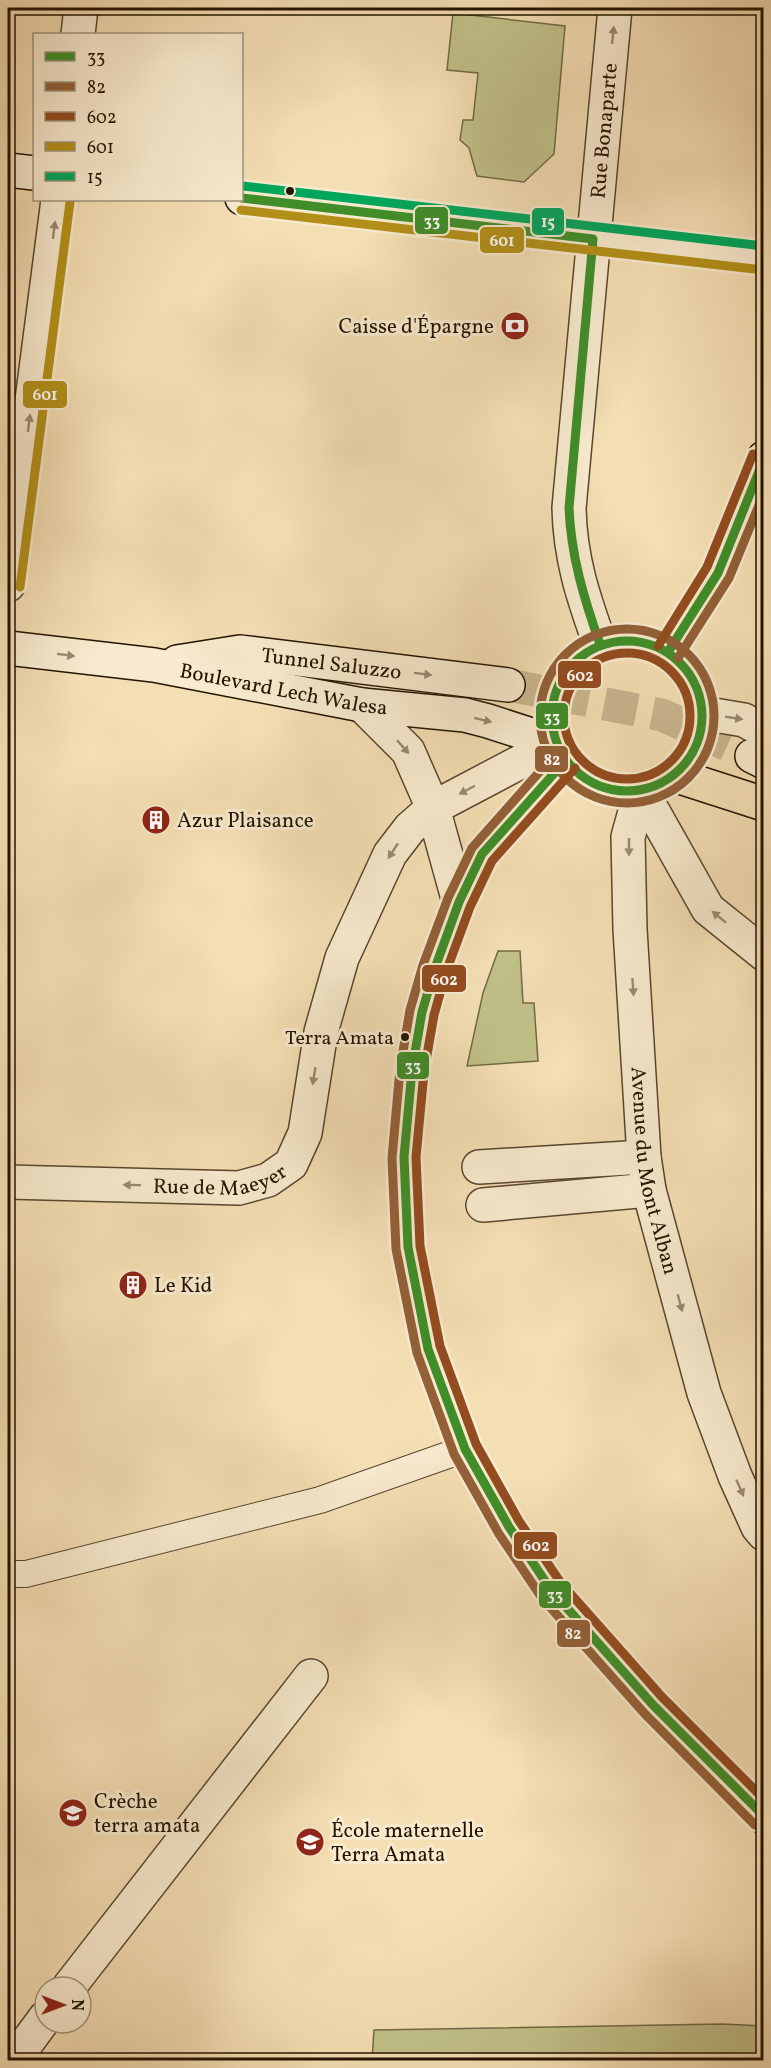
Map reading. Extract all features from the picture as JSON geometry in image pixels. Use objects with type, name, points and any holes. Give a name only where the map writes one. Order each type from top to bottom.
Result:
[{"type":"main road","points":[[668,652],[718,573],[764,458]]},
{"type":"main road","points":[[624,640],[646,643],[668,652],[686,668],[697,689],[702,713],[699,737],[689,759],[674,775],[657,785],[641,790],[609,790],[587,780],[561,752],[551,717],[555,690],[573,662],[600,644],[624,640]]},
{"type":"main road","points":[[561,752],[482,854],[459,902],[435,968],[422,1012],[412,1070],[404,1157],[408,1247],[428,1349],[465,1449],[509,1527],[551,1590],[652,1705],[764,1816]]},
{"type":"main road","points":[[674,775],[764,804]]},
{"type":"street","points":[[78,33],[81,8]]},
{"type":"street","name":"Rue Bonaparte","points":[[600,644],[580,590],[569,536],[568,508],[615,8]]},
{"type":"street","points":[[8,170],[33,173]]},
{"type":"street","points":[[243,198],[764,258]]},
{"type":"street","points":[[8,585],[58,201]]},
{"type":"street","name":"Boulevard Lech Walesa","points":[[8,648],[154,665],[362,705],[465,716],[489,721],[561,752]]},
{"type":"street","name":"Tunnel Saluzzo","points":[[154,665],[240,652],[508,685]]},
{"type":"street","points":[[362,705],[408,751],[433,808],[459,902]]},
{"type":"street","points":[[702,713],[744,720],[760,750]]},
{"type":"street","name":"Rue de Maeyer","points":[[8,1182],[239,1188],[268,1180],[291,1164],[305,1133],[321,1032],[342,958],[390,854],[410,828],[433,808],[561,752]]},
{"type":"street","points":[[641,790],[708,909],[764,954]]},
{"type":"street","name":"Avenue du Mont Alban","points":[[641,790],[628,837],[630,928],[644,1157],[649,1190],[704,1393],[735,1476],[758,1527],[764,1534]]},
{"type":"street","points":[[479,1167],[644,1157]]},
{"type":"street","points":[[483,1205],[649,1190]]},
{"type":"street","points":[[78,1975],[311,1676]]},
{"type":"street","points":[[14,2061],[33,2035]]},
{"type":"lane","points":[[8,1574],[26,1574],[320,1500],[465,1449]]},
{"type":"shaded area","points":[[453,13],[565,26],[554,154],[524,182],[477,176],[469,148],[460,140],[463,120],[473,120],[478,73],[447,70]]},
{"type":"shaded area","points":[[498,951],[520,951],[523,1003],[534,1003],[538,1061],[467,1066],[483,993]]},
{"type":"shaded area","points":[[722,2024],[763,2026],[763,2060],[372,2060],[374,2030]]},
{"type":"tunnel","points":[[508,685],[662,715],[752,756]]},
{"type":"transit line","name":"15","points":[[243,186],[764,246]]},
{"type":"transit line","name":"33","points":[[243,198],[593,239],[569,508],[572,543],[579,577],[600,644]]},
{"type":"transit line","name":"601","points":[[20,587],[70,202]]},
{"type":"transit line","name":"601","points":[[241,210],[763,270]]},
{"type":"transit line","name":"602","points":[[658,646],[707,567],[753,454]]},
{"type":"transit line","name":"33","points":[[668,652],[718,573],[764,459]]},
{"type":"transit line","name":"82","points":[[678,658],[729,578],[764,493]]},
{"type":"transit line","name":"82","points":[[627,629],[660,636],[675,644],[688,655],[699,668],[707,683],[714,716],[707,749],[699,764],[688,777],[675,788],[660,796],[627,803],[594,796],[579,788],[566,777],[555,764],[547,749],[540,716],[547,683],[555,668],[566,655],[579,644],[594,636],[627,629]]},
{"type":"transit line","name":"33","points":[[627,641],[642,642],[656,647],[680,663],[696,687],[701,701],[702,716],[701,731],[696,745],[680,769],[656,785],[642,790],[627,791],[612,790],[598,785],[574,769],[558,745],[553,731],[552,716],[553,701],[558,687],[574,663],[598,647],[612,642],[627,641]]},
{"type":"transit line","name":"602","points":[[627,653],[651,658],[672,671],[685,692],[690,716],[685,740],[672,761],[651,774],[627,779],[603,774],[582,761],[569,740],[564,716],[569,692],[582,671],[603,658],[627,653]]},
{"type":"transit line","name":"82","points":[[557,752],[472,848],[448,898],[423,965],[410,1010],[400,1069],[392,1158],[396,1249],[417,1353],[454,1454],[499,1534],[542,1598],[644,1713],[755,1825]]},
{"type":"transit line","name":"33","points":[[566,760],[482,854],[459,902],[435,968],[422,1012],[412,1070],[404,1157],[408,1247],[428,1349],[465,1449],[509,1527],[551,1590],[653,1705],[764,1816]]},
{"type":"transit line","name":"602","points":[[575,768],[492,861],[470,907],[446,972],[434,1015],[424,1072],[416,1157],[420,1246],[440,1346],[476,1444],[519,1521],[561,1583],[662,1697],[764,1799]]},
{"type":"place","name":"Caisse d'Épargne","points":[[515,326]]},
{"type":"place","name":"Azur Plaisance","points":[[156,820]]},
{"type":"place","name":"Terra Amata","points":[[405,1037]]},
{"type":"place","name":"Le Kid","points":[[133,1285]]},
{"type":"place","name":"Crèche terra amata","points":[[73,1813]]},
{"type":"place","name":"École maternelle Terra Amata","points":[[310,1842]]}]
